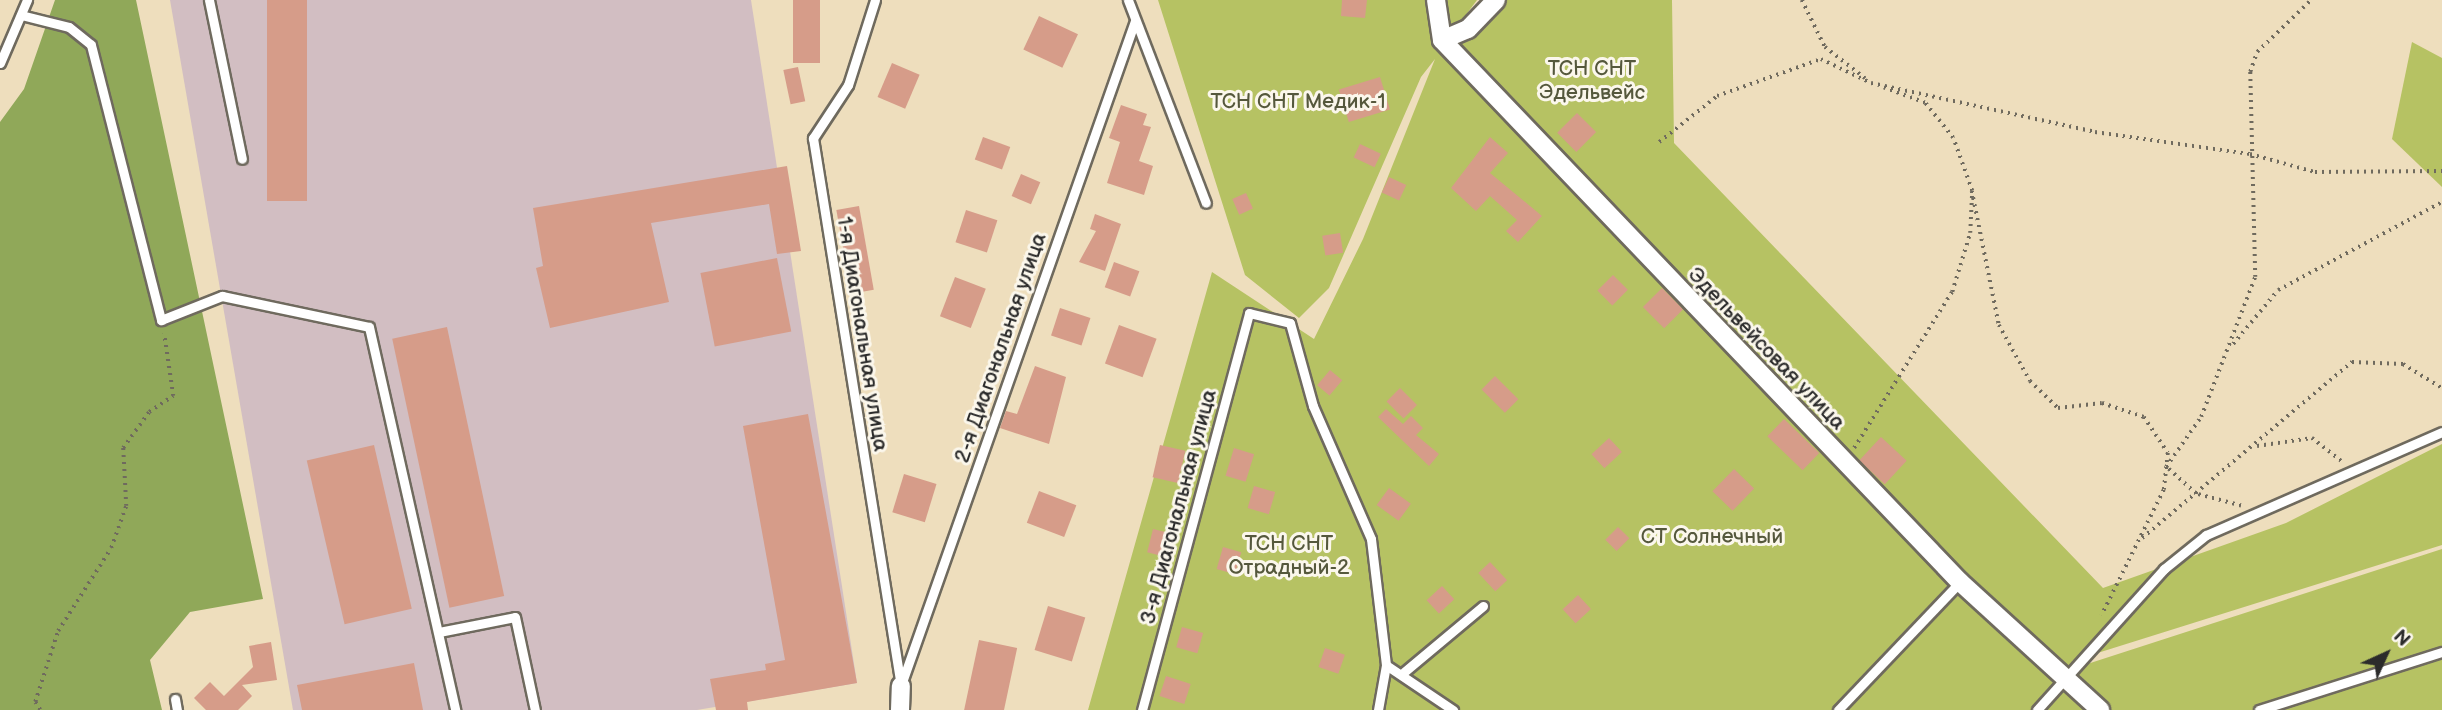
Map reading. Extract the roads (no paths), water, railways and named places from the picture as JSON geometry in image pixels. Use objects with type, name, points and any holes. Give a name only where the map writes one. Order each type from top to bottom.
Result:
[{"type":"street","points":[[1436,0],[1442,40],[1468,29],[1496,0]]},
{"type":"street","name":"Эдельвейсовая улица","points":[[1442,40],[1960,582],[2100,710]]},
{"type":"street","points":[[900,710],[901,686]]},
{"type":"lane","points":[[0,63],[27,0]]},
{"type":"lane","points":[[209,0],[242,159]]},
{"type":"lane","name":"1-я Диагональная улица","points":[[875,0],[848,85],[813,138],[901,686]]},
{"type":"lane","points":[[1128,0],[1206,203]]},
{"type":"lane","points":[[21,15],[69,27],[91,45],[161,320],[222,296],[369,327],[455,710]]},
{"type":"lane","name":"2-я Диагональная улица","points":[[901,686],[1135,21]]},
{"type":"lane","name":"3-я Диагональная улица","points":[[1142,710],[1249,313],[1290,323],[1313,406],[1371,539],[1386,665]]},
{"type":"lane","points":[[2037,710],[2068,679],[2164,569],[2206,535],[2258,510],[2442,432]]},
{"type":"lane","points":[[1838,710],[1960,582]]},
{"type":"lane","points":[[1404,672],[1483,606]]},
{"type":"lane","points":[[439,632],[515,617],[535,710]]},
{"type":"lane","points":[[2259,710],[2442,652]]},
{"type":"lane","points":[[1378,710],[1386,665],[1404,672],[1453,710]]},
{"type":"lane","points":[[175,699],[177,710]]},
{"type":"park label","name":"ТСН СНТ Эдельвейс","points":[[1592,81]]},
{"type":"park label","name":"ТСН СНТ Медик-1","points":[[1298,102]]},
{"type":"park label","name":"СТ Солнечный","points":[[1712,537]]},
{"type":"park label","name":"ТСН СНТ Отрадный-2","points":[[1289,556]]}]
